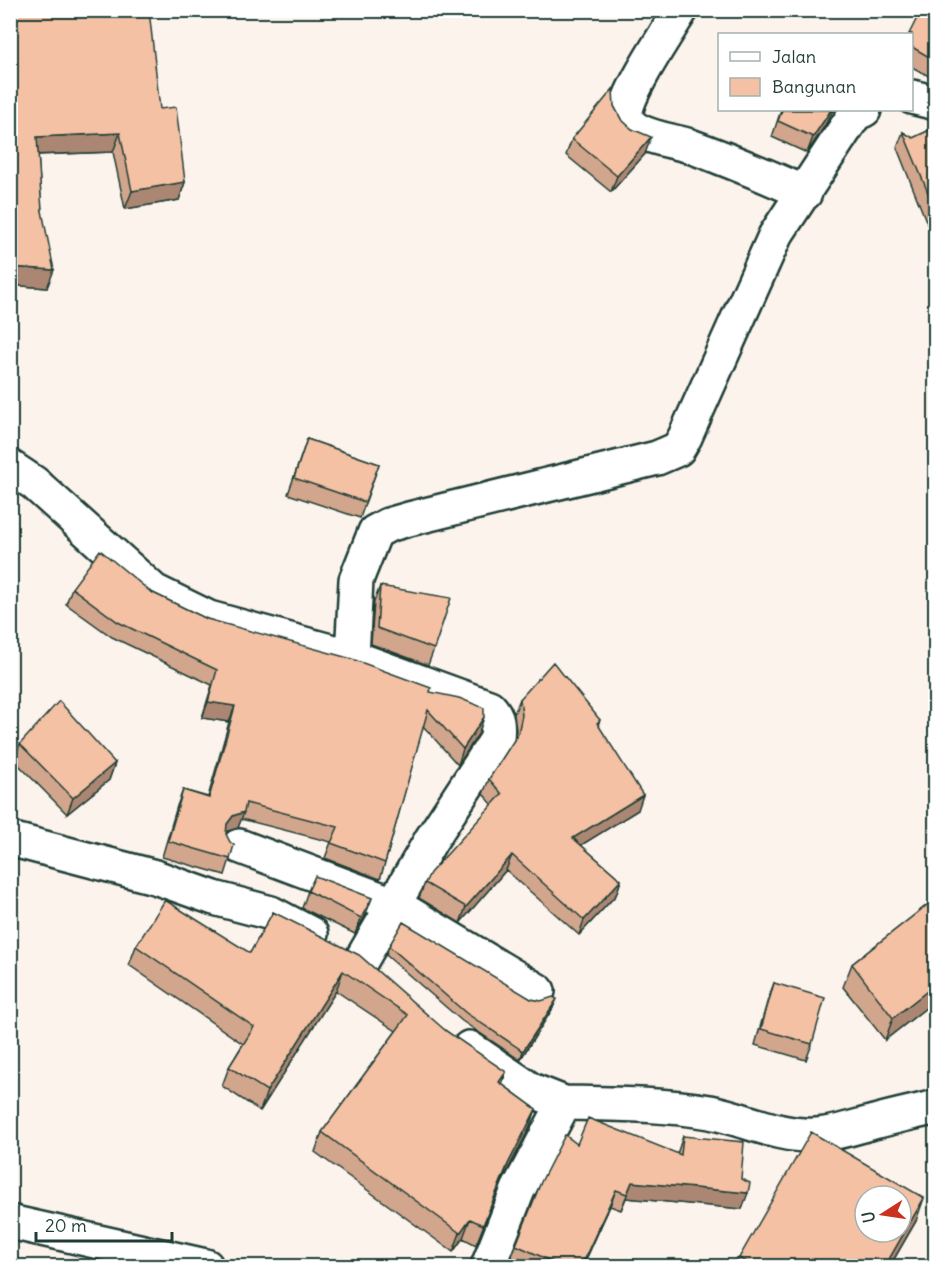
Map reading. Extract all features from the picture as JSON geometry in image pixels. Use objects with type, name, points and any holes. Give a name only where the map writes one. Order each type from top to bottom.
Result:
[{"type":"street","points":[[681,10],[656,50],[629,101],[626,111],[630,123],[650,136],[674,141],[749,167],[805,193]]},
{"type":"street","points":[[913,97],[936,103]]},
{"type":"street","points":[[352,657],[356,580],[375,532],[388,525],[409,519],[657,458],[678,449],[775,236],[855,114],[862,111]]},
{"type":"street","points":[[10,467],[34,483],[154,591],[208,618],[352,657],[489,707],[496,715],[497,739],[431,840],[362,958]]},
{"type":"street","points":[[10,839],[154,877],[214,898],[271,913],[362,958],[388,982]]},
{"type":"street","points":[[239,846],[393,904],[538,991]]},
{"type":"street","points":[[444,1030],[531,1090],[564,1103],[640,1104],[710,1112],[739,1119],[774,1132],[817,1135],[936,1107]]},
{"type":"street","points":[[488,1266],[518,1190],[564,1103]]},
{"type":"street","points":[[10,1222],[206,1266]]},
{"type":"building","points":[[10,10],[149,10],[160,109],[176,107],[185,182],[132,191],[120,133],[37,137],[42,211],[54,270],[10,267]]},
{"type":"building","points":[[921,10],[936,10],[936,61],[913,48],[913,33],[910,33]]},
{"type":"building","points":[[613,89],[614,106],[621,119],[632,129],[651,137],[617,176],[572,139]]},
{"type":"building","points":[[782,111],[830,111],[813,137],[778,121]]},
{"type":"building","points":[[936,127],[936,212],[903,132],[913,138]]},
{"type":"building","points":[[307,439],[379,464],[365,502],[294,478]]},
{"type":"building","points":[[100,550],[151,592],[207,619],[352,659],[431,688],[430,692],[459,698],[484,708],[484,717],[463,749],[428,710],[385,863],[331,843],[338,827],[246,803],[244,812],[233,816],[227,824],[226,834],[234,845],[230,859],[168,841],[183,790],[209,798],[235,706],[208,702],[217,670],[118,622],[72,588]]},
{"type":"building","points":[[380,586],[451,598],[434,649],[377,628]]},
{"type":"building","points":[[553,662],[600,720],[597,723],[643,795],[573,838],[621,880],[584,920],[512,855],[466,907],[425,883],[430,873],[502,794],[489,779],[518,734],[522,715],[520,699]]},
{"type":"building","points":[[59,701],[115,763],[73,798],[20,744]]},
{"type":"building","points":[[315,876],[372,898],[361,918],[308,891]]},
{"type":"building","points":[[936,898],[936,984],[893,1018],[852,964]]},
{"type":"building","points":[[165,900],[250,953],[273,912],[359,955],[446,1031],[506,1072],[499,1082],[536,1109],[508,1164],[483,1225],[470,1219],[460,1233],[322,1132],[408,1015],[343,971],[267,1091],[229,1067],[254,1027],[136,946]]},
{"type":"building","points":[[403,922],[531,999],[541,1001],[553,997],[557,999],[523,1051],[466,1013],[389,946]]},
{"type":"building","points":[[774,983],[825,998],[812,1044],[761,1029]]},
{"type":"building","points":[[588,1118],[681,1155],[683,1136],[744,1142],[741,1179],[750,1183],[748,1193],[632,1182],[627,1194],[616,1190],[581,1266],[562,1266],[516,1245],[541,1182],[565,1135],[577,1144]]},
{"type":"building","points":[[811,1132],[900,1184],[853,1184],[853,1244],[898,1244],[885,1266],[754,1266],[739,1258]]},
{"type":"building","points":[[913,1192],[924,1198],[913,1217]]}]
